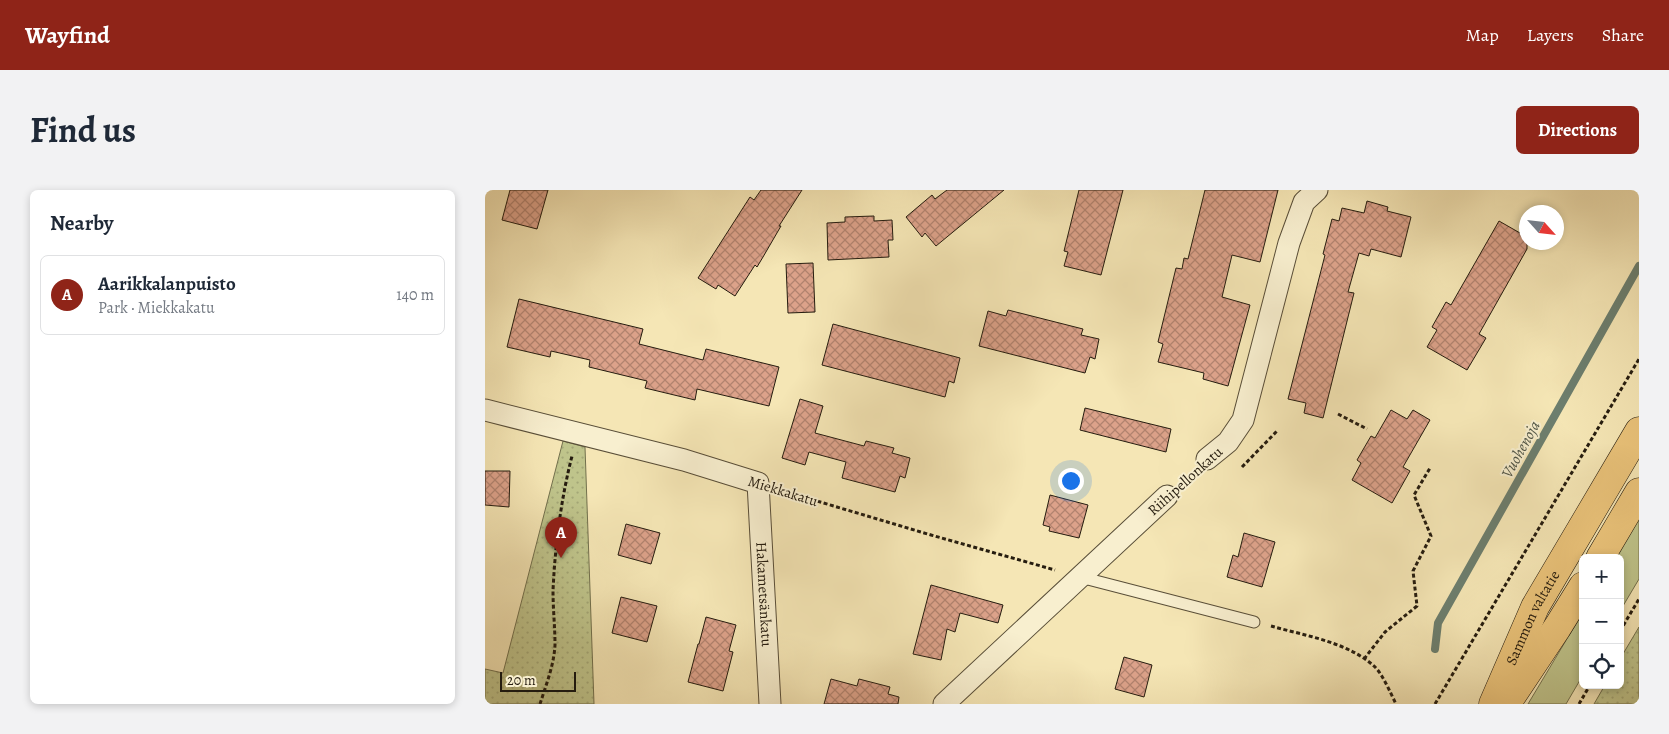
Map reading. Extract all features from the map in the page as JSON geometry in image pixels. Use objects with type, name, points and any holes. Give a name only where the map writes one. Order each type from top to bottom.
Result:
[{"type":"main road","name":"Sammon valtatie","points":[[1493,704],[1535,607],[1639,431]]},
{"type":"main road","points":[[1601,554],[1639,492]]},
{"type":"main road","name":"Sammon valtatie","points":[[1506,704],[1579,592]]},
{"type":"street","name":"Riihipellonkatu","points":[[1207,459],[1228,442],[1243,420],[1289,243],[1304,202],[1317,190]]},
{"type":"street","name":"Miekkakatu","points":[[485,410],[684,460],[758,483]]},
{"type":"street","name":"Hakametsänkatu","points":[[758,483],[770,704]]},
{"type":"street","name":"Riihipellonkatu","points":[[943,704],[1167,496]]},
{"type":"lane","points":[[1080,578],[1254,622]]},
{"type":"path","points":[[1435,704],[1639,358]]},
{"type":"path","points":[[1338,414],[1367,428]]},
{"type":"path","points":[[1242,467],[1278,430]]},
{"type":"path","points":[[540,704],[549,677],[555,646],[553,592],[560,525],[567,474],[578,434]]},
{"type":"path","points":[[1364,659],[1385,632],[1417,606],[1413,571],[1431,536],[1414,495],[1430,468]]},
{"type":"path","name":"Miekkakatu","points":[[758,483],[931,536],[1080,578]]},
{"type":"path","points":[[1624,624],[1639,598]]},
{"type":"path","points":[[1254,622],[1323,640],[1354,652],[1376,668],[1396,704]]},
{"type":"path","points":[[1579,704],[1587,689]]},
{"type":"green space","points":[[563,441],[585,447],[594,704],[485,704],[485,669],[503,673]]},
{"type":"green space","points":[[1639,518],[1639,579],[1624,604],[1624,554],[1617,554]]},
{"type":"green space","points":[[1579,619],[1579,682],[1566,704],[1528,704]]},
{"type":"green space","points":[[1639,627],[1639,704],[1594,704],[1603,689],[1624,689],[1624,652]]},
{"type":"building","points":[[510,190],[548,190],[537,229],[502,220]]},
{"type":"building","points":[[761,190],[802,190],[779,226],[781,226],[757,267],[755,265],[735,296],[718,285],[716,289],[698,278],[750,197],[754,200]]},
{"type":"building","points":[[947,190],[1004,190],[936,246],[925,233],[922,237],[906,217],[932,195],[935,199]]},
{"type":"building","points":[[1079,190],[1123,190],[1101,275],[1064,266],[1068,252],[1064,251]]},
{"type":"building","points":[[1205,190],[1278,190],[1260,262],[1232,255],[1222,297],[1250,305],[1228,386],[1203,379],[1204,373],[1158,362],[1163,344],[1158,342],[1176,268],[1182,269],[1184,258],[1188,259]]},
{"type":"building","points":[[1367,201],[1388,207],[1387,211],[1411,217],[1401,257],[1371,249],[1369,256],[1359,253],[1348,292],[1354,293],[1323,418],[1304,413],[1306,403],[1288,399],[1325,255],[1323,254],[1332,219],[1339,221],[1342,208],[1364,213]]},
{"type":"building","points":[[874,216],[874,221],[892,220],[893,240],[888,240],[889,257],[828,260],[827,223],[845,222],[845,217]]},
{"type":"building","points":[[1499,221],[1519,232],[1519,250],[1526,250],[1479,334],[1486,338],[1467,370],[1427,347],[1437,330],[1432,327],[1446,302],[1451,305]]},
{"type":"building","points":[[813,263],[815,312],[788,313],[786,264]]},
{"type":"building","points":[[519,299],[643,329],[639,344],[703,360],[706,349],[779,367],[769,406],[697,389],[695,400],[645,388],[647,381],[589,367],[590,360],[551,351],[550,357],[507,347]]},
{"type":"building","points":[[1008,310],[1083,329],[1081,335],[1099,339],[1095,359],[1090,357],[1085,373],[979,346],[988,311],[1006,316]]},
{"type":"building","points":[[833,324],[960,358],[954,383],[949,381],[945,397],[822,365]]},
{"type":"building","points":[[800,399],[823,406],[815,433],[864,446],[866,441],[894,448],[892,453],[910,458],[905,478],[900,476],[895,492],[842,478],[846,462],[809,452],[805,465],[782,458]]},
{"type":"building","points":[[1085,408],[1171,429],[1166,452],[1080,430]]},
{"type":"building","points":[[1391,410],[1407,419],[1413,410],[1430,420],[1403,467],[1410,471],[1392,503],[1352,480],[1361,463],[1357,460],[1371,436],[1375,438]]},
{"type":"building","points":[[485,471],[510,471],[509,507],[485,505]]},
{"type":"building","points":[[1050,495],[1088,505],[1079,538],[1049,531],[1050,527],[1043,525]]},
{"type":"building","points":[[626,524],[660,533],[651,564],[618,555]]},
{"type":"building","points":[[1244,533],[1275,542],[1262,587],[1227,577],[1233,555],[1238,557]]},
{"type":"building","points":[[931,585],[1003,605],[998,623],[960,613],[955,632],[947,629],[941,660],[913,654]]},
{"type":"building","points":[[621,597],[657,606],[647,642],[612,633]]},
{"type":"building","points":[[706,617],[736,625],[729,651],[733,652],[723,691],[688,682]]},
{"type":"building","points":[[1124,657],[1152,665],[1144,697],[1115,689]]},
{"type":"building","points":[[831,679],[857,686],[859,679],[890,687],[888,694],[899,697],[898,704],[824,704]]},
{"type":"waterway","name":"Vuohenoja","points":[[1435,649],[1438,623],[1639,266]]},
{"type":"place","name":"Aarikkalanpuisto","points":[[561,558]]}]
